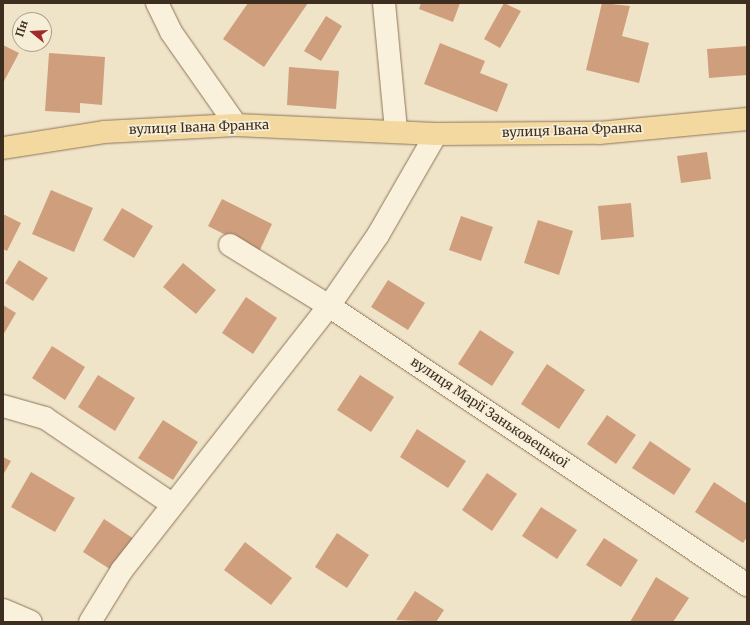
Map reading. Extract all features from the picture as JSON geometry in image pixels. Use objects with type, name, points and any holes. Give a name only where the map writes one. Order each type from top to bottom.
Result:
[{"type":"main road","name":"вулиця Івана Франка","points":[[3,148],[104,132],[236,125],[436,134],[600,133],[747,119]]},
{"type":"street","points":[[157,3],[171,32],[236,125]]},
{"type":"street","points":[[384,3],[396,132]]},
{"type":"street","points":[[90,622],[122,570],[172,504],[329,306],[378,235],[436,134]]},
{"type":"street","name":"вулиця Марії Заньковецької","points":[[230,245],[329,306],[747,585]]},
{"type":"street","points":[[3,406],[45,418],[172,504]]},
{"type":"street","points":[[3,610],[31,622]]},
{"type":"building","points":[[248,3],[308,3],[264,67],[223,39]]},
{"type":"building","points":[[421,3],[460,3],[453,22],[419,9]]},
{"type":"building","points":[[504,3],[521,11],[500,48],[484,39]]},
{"type":"building","points":[[602,3],[630,6],[622,36],[649,43],[639,83],[586,70]]},
{"type":"building","points":[[326,16],[342,26],[321,61],[304,51]]},
{"type":"building","points":[[440,43],[485,61],[480,73],[508,84],[497,112],[424,84]]},
{"type":"building","points":[[3,45],[12,50],[12,52],[19,53],[3,83]]},
{"type":"building","points":[[747,46],[747,75],[709,78],[707,49]]},
{"type":"building","points":[[49,53],[105,57],[102,105],[80,103],[80,113],[45,111]]},
{"type":"building","points":[[289,67],[339,71],[336,109],[287,105]]},
{"type":"building","points":[[707,152],[711,179],[681,183],[677,156]]},
{"type":"building","points":[[51,190],[93,208],[74,252],[32,234]]},
{"type":"building","points":[[222,199],[272,224],[259,252],[208,226]]},
{"type":"building","points":[[631,203],[634,237],[601,240],[598,206]]},
{"type":"building","points":[[122,208],[153,226],[134,258],[103,240]]},
{"type":"building","points":[[3,214],[21,223],[7,251],[3,249]]},
{"type":"building","points":[[461,216],[493,227],[481,261],[449,250]]},
{"type":"building","points":[[538,220],[573,231],[559,275],[524,263]]},
{"type":"building","points":[[19,260],[48,278],[33,301],[5,283]]},
{"type":"building","points":[[183,263],[216,290],[196,314],[163,287]]},
{"type":"building","points":[[388,280],[425,303],[408,330],[371,307]]},
{"type":"building","points":[[246,297],[277,318],[253,354],[222,333]]},
{"type":"building","points":[[3,305],[16,313],[3,335]]},
{"type":"building","points":[[480,330],[514,352],[492,386],[458,364]]},
{"type":"building","points":[[52,346],[85,367],[65,400],[32,378]]},
{"type":"building","points":[[547,364],[585,390],[559,429],[521,404]]},
{"type":"building","points":[[98,375],[135,398],[115,431],[78,407]]},
{"type":"building","points":[[360,375],[394,397],[371,432],[337,410]]},
{"type":"building","points":[[607,415],[636,435],[616,464],[587,444]]},
{"type":"building","points":[[163,420],[198,442],[173,480],[138,458]]},
{"type":"building","points":[[417,429],[466,461],[448,488],[400,457]]},
{"type":"building","points":[[650,441],[691,469],[674,495],[632,468]]},
{"type":"building","points":[[3,457],[11,461],[3,475]]},
{"type":"building","points":[[31,472],[75,498],[55,532],[11,507]]},
{"type":"building","points":[[487,473],[517,494],[492,531],[462,510]]},
{"type":"building","points":[[714,482],[747,504],[747,537],[743,543],[695,512]]},
{"type":"building","points":[[541,507],[577,530],[557,559],[522,536]]},
{"type":"building","points":[[104,519],[134,539],[113,571],[83,552]]},
{"type":"building","points":[[337,533],[369,555],[347,588],[315,567]]},
{"type":"building","points":[[604,538],[638,560],[621,587],[586,565]]},
{"type":"building","points":[[245,542],[292,578],[271,605],[224,570]]},
{"type":"building","points":[[656,577],[689,598],[673,622],[630,622]]},
{"type":"building","points":[[415,591],[444,610],[436,622],[396,620]]}]
